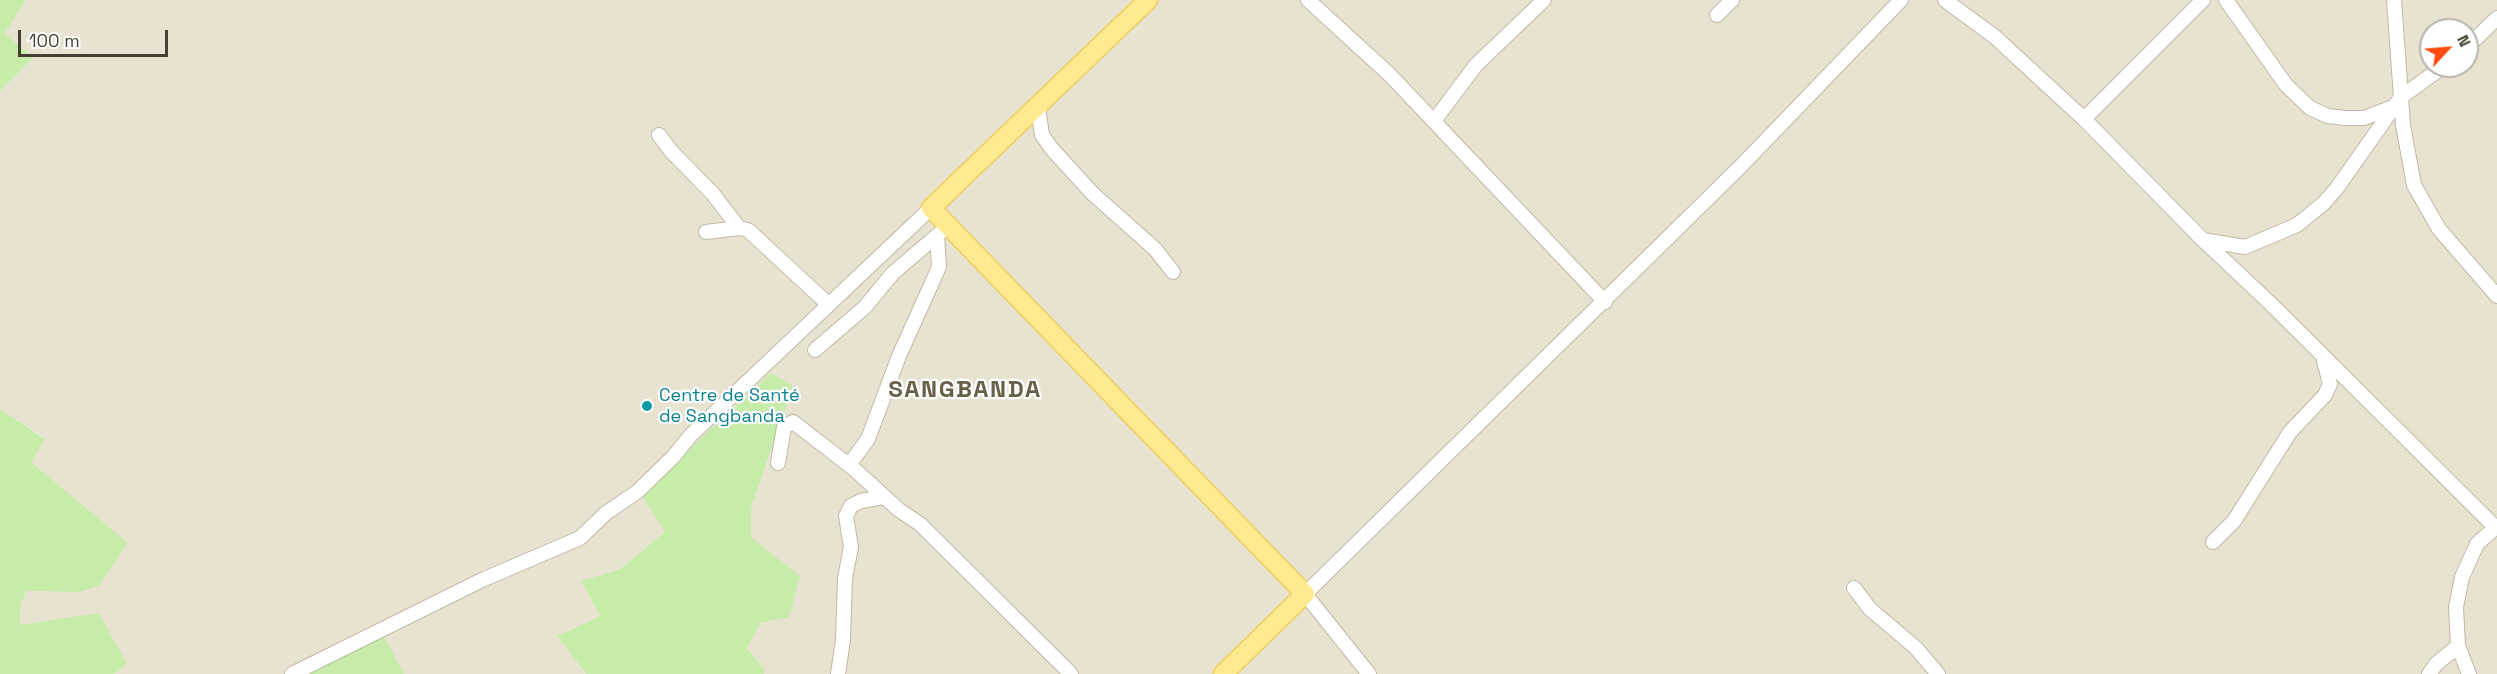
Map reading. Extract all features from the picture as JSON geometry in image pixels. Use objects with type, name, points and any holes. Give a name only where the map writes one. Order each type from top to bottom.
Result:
[{"type":"main road","points":[[1148,0],[931,208],[943,231],[1305,594],[1223,674]]},
{"type":"street","points":[[1308,0],[1390,75],[1605,302]]},
{"type":"street","points":[[1434,121],[1476,65],[1509,30],[1544,0]]},
{"type":"street","points":[[1717,15],[1732,0]]},
{"type":"street","points":[[1369,674],[1305,594],[1605,302],[1740,167],[1901,0]]},
{"type":"street","points":[[1945,0],[1995,37],[2084,119],[2203,240],[2272,305],[2323,359],[2496,527],[2477,544],[2462,577],[2456,607],[2458,646],[2469,674]]},
{"type":"street","points":[[2084,119],[2203,0]]},
{"type":"street","points":[[2226,0],[2286,85],[2310,108],[2328,116],[2364,118],[2397,102],[2428,78]]},
{"type":"street","points":[[2394,0],[2397,102],[2406,148],[2420,198],[2439,229],[2497,296]]},
{"type":"street","points":[[2479,35],[2497,18]]},
{"type":"street","points":[[2203,240],[2245,247],[2297,225],[2324,203],[2337,188],[2371,143],[2397,102]]},
{"type":"street","points":[[1038,107],[1042,135],[1052,149],[1092,193],[1155,249],[1173,272]]},
{"type":"street","points":[[659,135],[671,151],[721,202],[739,228],[755,236],[828,304]]},
{"type":"street","points":[[292,674],[482,580],[580,538],[606,513],[637,492],[673,457],[691,435],[931,208]]},
{"type":"street","points":[[706,232],[739,228]]},
{"type":"street","points":[[815,350],[865,307],[893,273],[943,231]]},
{"type":"street","points":[[849,465],[868,439],[898,356],[939,267],[943,231]]},
{"type":"street","points":[[2213,542],[2234,521],[2290,432],[2325,395],[2330,384],[2323,359]]},
{"type":"street","points":[[778,464],[784,427],[793,422],[849,465],[884,497],[926,530],[1071,674]]},
{"type":"street","points":[[838,674],[843,640],[845,578],[851,547],[846,516],[851,506],[861,501],[884,497]]},
{"type":"street","points":[[1854,588],[1870,609],[1916,648],[1938,674]]},
{"type":"street","points":[[2429,674],[2458,646]]},
{"type":"shaded area","points":[[26,0],[2497,0],[2497,674],[764,674],[765,670],[747,648],[759,623],[777,558],[751,537],[751,509],[777,435],[771,374],[642,494],[665,532],[620,569],[581,581],[600,616],[557,636],[586,674],[404,674],[384,637],[308,674],[114,674],[126,664],[20,625],[21,604],[25,591],[79,592],[127,543],[31,462],[45,438],[0,409],[0,91],[33,58],[5,33]]},
{"type":"green space","points":[[0,0],[26,0],[5,33],[33,58],[0,91]]},
{"type":"green space","points":[[771,373],[793,386],[751,509],[751,537],[800,576],[789,617],[760,623],[747,648],[765,670],[764,674],[586,674],[557,636],[600,616],[581,581],[620,569],[665,532],[641,494]]},
{"type":"green space","points":[[0,409],[45,439],[31,462],[128,543],[99,586],[79,592],[26,591],[21,604],[20,625],[99,613],[127,664],[114,674],[0,674]]},
{"type":"green space","points":[[384,636],[404,674],[308,674]]},
{"type":"place","name":"Centre de Santé de Sangbanda","points":[[647,406]]},
{"type":"district","name":"SANGBANDA","points":[[965,390]]}]
